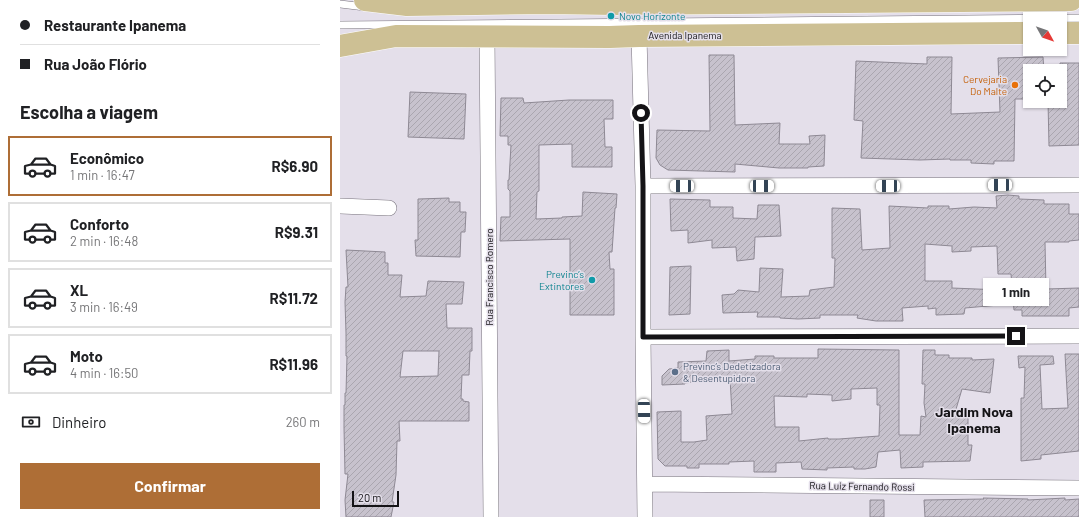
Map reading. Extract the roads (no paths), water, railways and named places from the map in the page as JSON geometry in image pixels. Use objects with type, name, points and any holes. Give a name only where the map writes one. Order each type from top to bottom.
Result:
[{"type":"main road","points":[[366,0],[407,5],[1071,0]]},
{"type":"main road","name":"Avenida Ipanema","points":[[347,41],[396,36],[1023,33]]},
{"type":"main road","points":[[1067,33],[1079,33]]},
{"type":"street","name":"Rua Francisco Romero","points":[[487,36],[491,517]]},
{"type":"street","points":[[639,36],[643,186],[645,517]]},
{"type":"street","points":[[643,186],[1079,185]]},
{"type":"street","points":[[340,206],[389,208]]},
{"type":"street","points":[[643,337],[1079,336]]},
{"type":"street","name":"Rua Luiz Fernando Rossi","points":[[645,484],[1079,488]]},
{"type":"lane","points":[[340,4],[407,5]]},
{"type":"lane","points":[[340,4],[422,12],[1079,5]]},
{"type":"lane","points":[[340,25],[1079,18]]},
{"type":"place","name":"Novo Horizonte","points":[[611,16]]},
{"type":"place","name":"Cervejaria Do Malte","points":[[1015,85]]},
{"type":"place","name":"Previnc’s Extintores","points":[[592,280]]},
{"type":"place","name":"Previnc’s Dedetizadora & Desentupidora","points":[[675,372]]},
{"type":"district","name":"Jardim Nova Ipanema","points":[[974,420]]}]
